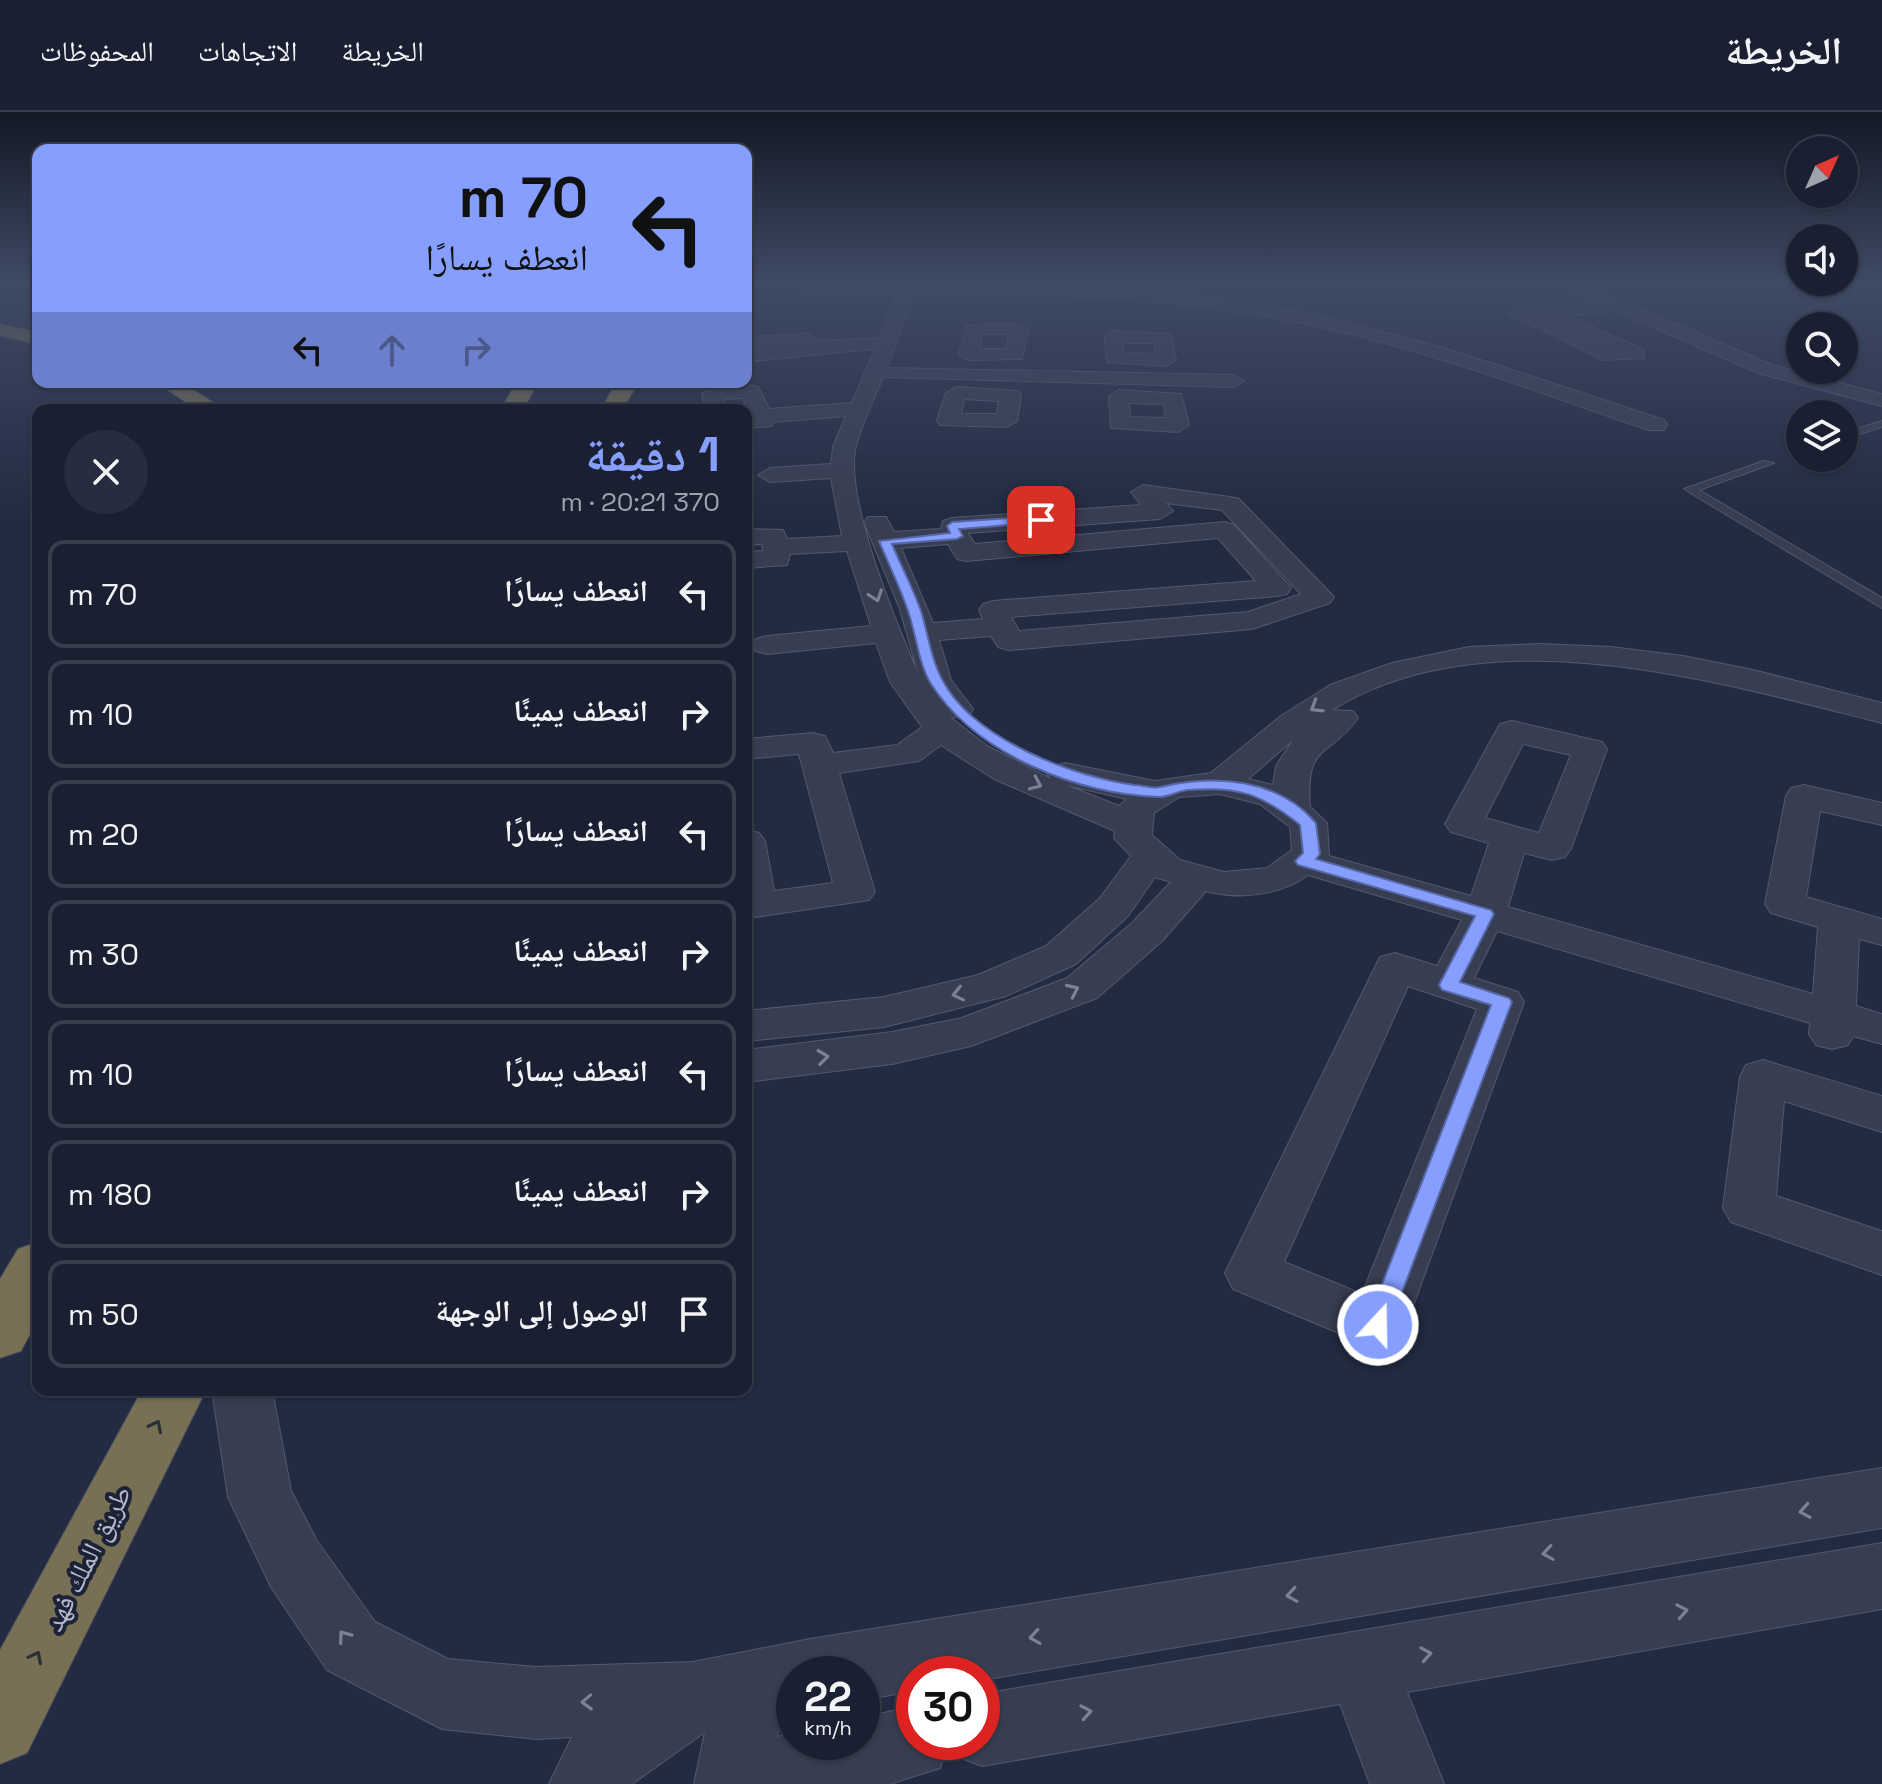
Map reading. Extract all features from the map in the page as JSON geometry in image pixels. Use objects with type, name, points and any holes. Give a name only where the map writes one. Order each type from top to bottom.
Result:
[{"type":"highway","points":[[176,388],[204,404]]},
{"type":"highway","points":[[0,1333],[32,1276]]},
{"type":"highway","name":"طريق الملك فهد","points":[[0,1726],[172,1396]]},
{"type":"street","points":[[879,362],[844,447],[841,470],[847,507],[871,542],[921,633],[936,681],[962,715],[1004,744],[1060,772],[1110,786],[1162,793]]},
{"type":"street","points":[[752,1025],[884,1012],[991,986],[1061,955],[1114,907],[1143,841],[1136,809],[1170,787],[1220,783],[1273,796],[1308,823],[1311,854],[1278,879],[1223,884],[1166,868],[1143,841],[995,766],[929,717],[906,684],[889,633],[871,542],[872,511],[863,467],[867,441],[895,362]]},
{"type":"street","points":[[983,385],[988,362]]},
{"type":"street","points":[[1462,362],[1656,425]]},
{"type":"street","points":[[1749,362],[1882,400]]},
{"type":"street","points":[[890,373],[983,385],[1144,378],[1234,381]]},
{"type":"street","points":[[714,404],[712,394],[751,391],[754,419],[859,409]]},
{"type":"street","points":[[752,467],[769,466],[771,484],[752,486]]},
{"type":"street","points":[[770,475],[841,470]]},
{"type":"street","points":[[1143,492],[1230,504],[1320,597],[1252,620],[1009,641],[993,610],[1277,588],[1225,530],[966,553],[957,536],[952,526],[1160,511],[1143,492]]},
{"type":"street","points":[[752,537],[774,536],[777,559],[752,560]]},
{"type":"street","points":[[776,547],[957,536]]},
{"type":"street","points":[[921,633],[1001,626]]},
{"type":"street","points":[[753,645],[889,633]]},
{"type":"street","points":[[1220,783],[1257,757],[1285,726],[1339,693],[1420,666],[1481,657],[1548,653],[1706,669],[1803,690],[1882,713]]},
{"type":"street","points":[[1292,811],[1289,775],[1300,752],[1316,737],[1364,702],[1452,677],[1565,667],[1624,671],[1732,685],[1882,727]]},
{"type":"street","points":[[819,765],[907,754],[943,728]]},
{"type":"street","points":[[752,748],[813,743],[855,892],[756,905],[752,879]]},
{"type":"street","points":[[1882,814],[1804,796],[1785,904],[1882,932]]},
{"type":"street","points":[[1449,985],[1485,914],[1510,837]]},
{"type":"street","points":[[1304,861],[1847,1024]]},
{"type":"street","points":[[752,1065],[892,1048],[971,1031],[1082,988],[1147,932],[1197,877]]},
{"type":"street","points":[[1829,1097],[1847,1024],[1839,920]]},
{"type":"street","points":[[1395,967],[1449,985],[1502,1002],[1378,1325],[1252,1273],[1395,967]]},
{"type":"street","points":[[1882,1114],[1763,1077],[1749,1208],[1882,1253]]},
{"type":"street","points":[[243,1396],[260,1497],[294,1564],[351,1646],[442,1694],[536,1703],[762,1683],[1882,1498]]},
{"type":"street","points":[[1000,1727],[1882,1576]]},
{"type":"street","points":[[1361,1665],[1407,1784]]},
{"type":"street","points":[[762,1683],[733,1784],[896,1746]]},
{"type":"street","points":[[586,1784],[596,1765],[762,1683]]},
{"type":"lane","points":[[1858,432],[1882,424]]},
{"type":"lane","points":[[1768,463],[1690,489],[1882,604]]},
{"type":"route","points":[[1041,520],[952,526],[957,536],[885,541],[914,609],[936,681],[962,715],[1004,744],[1060,772],[1110,786],[1162,793],[1170,787],[1220,783],[1273,796],[1308,823],[1311,854],[1304,861],[1485,914],[1449,985],[1502,1002],[1378,1325]]}]
